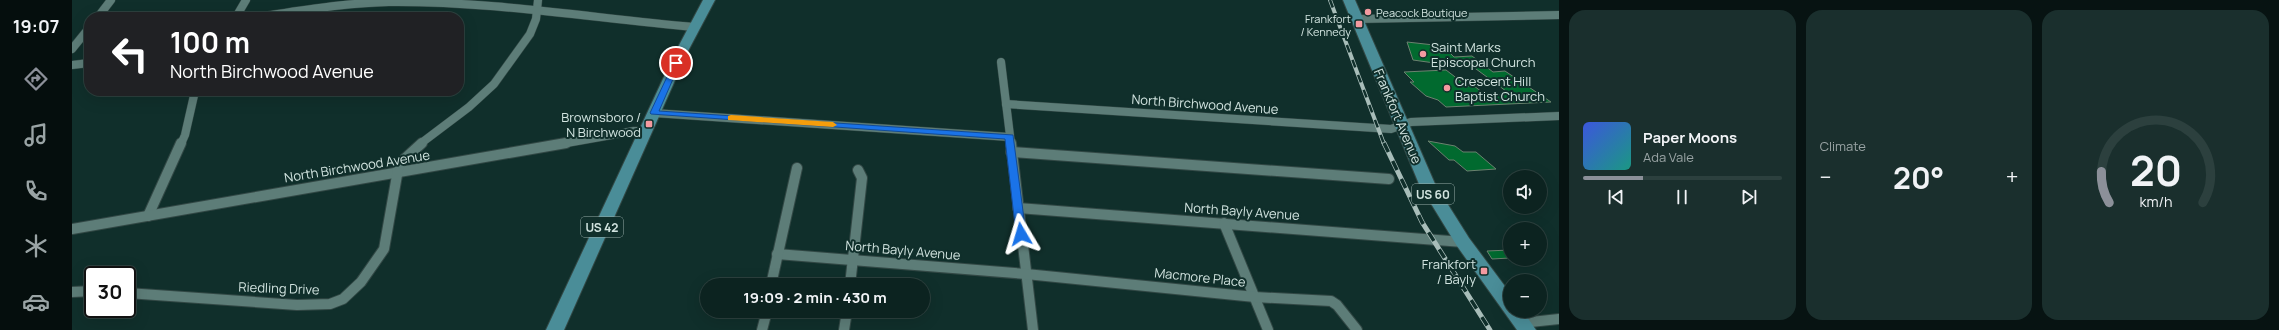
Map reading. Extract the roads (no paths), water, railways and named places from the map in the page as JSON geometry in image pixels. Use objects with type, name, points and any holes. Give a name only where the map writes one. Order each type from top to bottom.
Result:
[{"type":"main road","name":"US 42","points":[[555,330],[654,113],[708,0]]},
{"type":"main road","name":"Frankfort Avenue","points":[[1349,0],[1428,184],[1463,242],[1503,296]]},
{"type":"street","points":[[102,12],[111,0]]},
{"type":"street","points":[[239,12],[246,0]]},
{"type":"street","points":[[300,12],[389,2],[517,8],[536,3],[694,27]]},
{"type":"street","name":"Riedling Drive","points":[[136,294],[297,305],[336,302],[354,290],[384,249],[396,173],[399,164],[412,150],[469,107],[494,84],[528,37],[536,19],[536,3]]},
{"type":"street","points":[[1357,19],[1380,20],[1557,12]]},
{"type":"street","points":[[72,49],[84,34]]},
{"type":"street","points":[[1001,62],[1033,330]]},
{"type":"street","points":[[72,65],[84,64]]},
{"type":"street","points":[[148,216],[185,135],[194,96]]},
{"type":"street","name":"North Birchwood Avenue","points":[[1006,104],[1390,128],[1402,126],[1411,122],[1559,116]]},
{"type":"street","points":[[654,113],[1010,137]]},
{"type":"street","name":"North Birchwood Avenue","points":[[72,230],[634,130],[646,131]]},
{"type":"street","points":[[1011,152],[1389,179]]},
{"type":"street","points":[[772,278],[797,168]]},
{"type":"street","points":[[851,278],[862,178],[858,170]]},
{"type":"street","name":"North Bayly Avenue","points":[[1018,208],[1463,242]]},
{"type":"street","points":[[1224,223],[1268,330]]},
{"type":"street","name":"North Bayly Avenue","points":[[777,254],[1026,274]]},
{"type":"street","name":"Macmore Place","points":[[1026,274],[1255,297],[1331,301],[1337,304],[1357,330]]},
{"type":"street","points":[[72,292],[84,291]]},
{"type":"street","points":[[762,330],[765,318]]},
{"type":"street","points":[[844,330],[846,318]]},
{"type":"street","points":[[1521,321],[1559,319]]},
{"type":"railway","points":[[1330,0],[1384,144]]},
{"type":"railway","points":[[1384,143],[1422,222],[1490,330]]},
{"type":"place","name":"Peacock Boutique","points":[[1368,12]]},
{"type":"place","name":"Frankfort / Kennedy","points":[[1359,24]]},
{"type":"place","name":"Saint Marks Episcopal Church","points":[[1423,54]]},
{"type":"place","name":"Crescent Hill Baptist Church","points":[[1447,88]]},
{"type":"place","name":"Brownsboro / N Birchwood","points":[[649,124]]},
{"type":"place","name":"Frankfort / Bayly","points":[[1484,271]]}]
